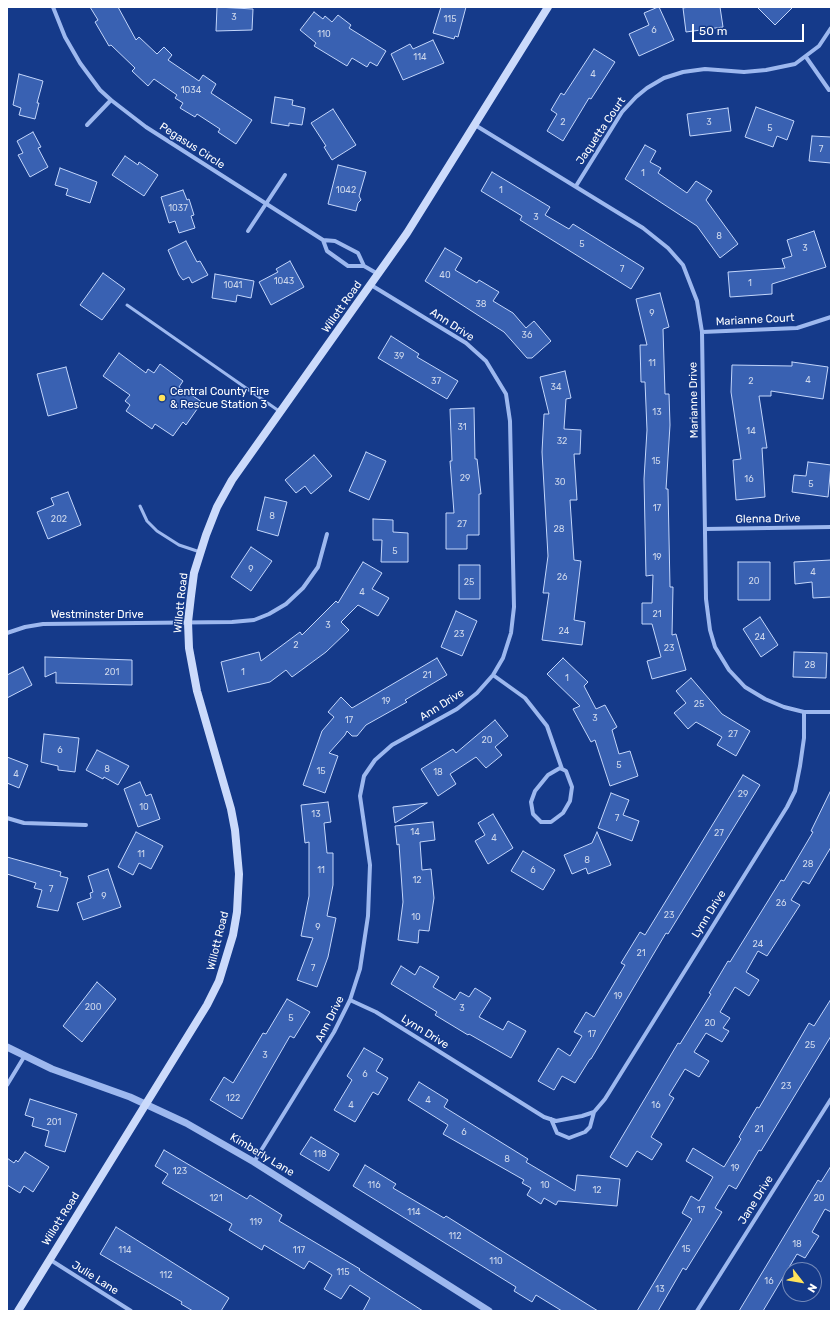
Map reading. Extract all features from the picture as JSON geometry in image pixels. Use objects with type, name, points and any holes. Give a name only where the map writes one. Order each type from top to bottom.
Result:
[{"type":"main road","name":"Willott Road","points":[[18,1311],[48,1259],[192,1030],[219,981],[233,936],[237,912],[240,874],[235,830],[231,809],[197,690],[189,648],[188,622],[194,573],[200,552],[217,507],[232,480],[378,275],[434,191],[548,7]]},
{"type":"street","name":"Pegasus Circle","points":[[53,7],[65,37],[80,63],[100,90],[111,100],[146,127],[323,240],[335,241],[358,253],[364,266],[378,275]]},
{"type":"street","name":"Jaquetta Court","points":[[576,186],[622,112],[636,97],[658,82],[683,72],[705,69],[744,72],[781,68],[795,64],[819,46],[831,28]]},
{"type":"street","points":[[806,57],[829,90]]},
{"type":"street","points":[[87,125],[111,100]]},
{"type":"street","name":"Marianne Drive","points":[[475,125],[643,228],[668,248],[683,265],[697,301],[702,332],[706,599],[710,630],[715,647],[729,670],[745,687],[784,708],[804,712],[831,712]]},
{"type":"street","points":[[248,231],[285,175]]},
{"type":"street","name":"Pegasus Circle","points":[[323,240],[327,251],[348,266],[364,266]]},
{"type":"street","name":"Ann Drive","points":[[254,1162],[318,1060],[350,1000],[360,969],[368,916],[370,865],[360,796],[364,776],[375,760],[392,745],[457,709],[477,693],[493,676],[503,658],[511,633],[514,607],[510,421],[506,394],[486,361],[466,343],[371,285]]},
{"type":"street","name":"Marianne Court","points":[[702,332],[798,328],[831,317]]},
{"type":"street","name":"Glenna Drive","points":[[705,529],[831,527]]},
{"type":"street","name":"Westminster Drive","points":[[7,633],[25,627],[43,624],[232,622],[254,620],[269,614],[286,604],[303,588],[318,567],[327,534]]},
{"type":"street","points":[[493,676],[525,698],[547,726],[562,769],[566,771],[572,787],[570,801],[563,813],[551,822],[541,822],[533,814],[531,802],[535,791],[548,775],[560,768],[562,769]]},
{"type":"street","name":"Lynn Drive","points":[[350,1000],[376,1012],[551,1120],[557,1133],[569,1138],[585,1132],[590,1127],[594,1112],[605,1099],[795,791],[804,738],[804,712]]},
{"type":"street","points":[[7,818],[24,823],[86,825]]},
{"type":"street","name":"Kimberly Lane","points":[[7,1047],[52,1070],[145,1104],[186,1123],[254,1162],[490,1311]]},
{"type":"street","points":[[7,1084],[24,1057]]},
{"type":"street","name":"Jane Drive","points":[[697,1311],[831,1099]]},
{"type":"street","points":[[551,1120],[556,1121],[569,1119],[594,1112]]},
{"type":"street","name":"Julie Lane","points":[[48,1259],[131,1311]]},
{"type":"lane","points":[[128,305],[280,412]]},
{"type":"lane","points":[[140,506],[146,521],[157,531],[179,545],[200,552]]},
{"type":"building","points":[[90,7],[118,7],[136,40],[139,37],[157,54],[164,47],[172,55],[168,60],[199,81],[203,75],[216,84],[211,93],[252,120],[236,144],[218,132],[220,129],[197,114],[195,117],[180,108],[183,103],[175,98],[177,95],[154,79],[148,86],[132,71],[135,68],[111,45],[109,46],[95,22],[98,20]]},
{"type":"building","points":[[217,7],[253,9],[252,30],[216,31]]},
{"type":"building","points":[[441,7],[466,7],[458,37],[455,36],[454,39],[433,33]]},
{"type":"building","points":[[658,7],[674,40],[639,56],[629,34],[649,25],[644,13]]},
{"type":"building","points":[[720,7],[723,27],[686,32],[683,8]]},
{"type":"building","points":[[757,7],[793,7],[775,25]]},
{"type":"building","points":[[314,12],[323,19],[325,16],[332,22],[338,15],[351,25],[349,28],[386,51],[377,66],[370,62],[367,67],[352,58],[347,66],[314,46],[316,43],[300,30]]},
{"type":"building","points":[[433,40],[444,63],[403,80],[391,54],[410,44],[413,49]]},
{"type":"building","points":[[594,49],[615,62],[591,99],[589,98],[563,141],[547,131],[557,114],[551,110],[561,93],[564,95]]},
{"type":"building","points":[[19,74],[43,81],[37,103],[39,103],[35,119],[19,115],[21,108],[13,105]]},
{"type":"building","points":[[275,97],[293,100],[292,105],[305,108],[302,125],[289,123],[289,126],[271,123]]},
{"type":"building","points":[[756,107],[794,121],[787,140],[777,136],[773,147],[745,137]]},
{"type":"building","points":[[728,108],[731,131],[690,136],[687,114]]},
{"type":"building","points":[[333,109],[356,145],[332,160],[324,147],[326,146],[311,123]]},
{"type":"building","points":[[33,132],[41,147],[38,148],[48,167],[30,177],[18,155],[23,153],[17,141]]},
{"type":"building","points":[[812,136],[831,137],[831,163],[809,161]]},
{"type":"building","points":[[645,145],[656,151],[650,162],[661,168],[658,173],[687,193],[696,181],[712,191],[706,200],[738,244],[720,258],[697,226],[625,179]]},
{"type":"building","points":[[125,156],[138,165],[139,162],[158,175],[144,196],[112,175]]},
{"type":"building","points":[[338,165],[366,172],[359,196],[361,200],[358,203],[356,211],[328,204]]},
{"type":"building","points":[[60,168],[97,182],[90,203],[66,195],[68,189],[55,185]]},
{"type":"building","points":[[492,172],[550,207],[545,215],[569,229],[573,224],[644,268],[631,289],[520,220],[522,216],[481,191]]},
{"type":"building","points":[[183,190],[187,200],[189,199],[194,215],[191,216],[195,228],[179,233],[175,221],[169,223],[161,197]]},
{"type":"building","points":[[814,231],[826,267],[772,284],[772,294],[730,297],[728,272],[785,268],[782,259],[792,256],[787,240]]},
{"type":"building","points":[[186,241],[197,262],[200,261],[208,275],[192,283],[189,277],[183,280],[179,275],[168,250]]},
{"type":"building","points":[[445,248],[462,258],[455,270],[477,283],[479,280],[499,292],[493,301],[513,313],[526,328],[534,321],[551,341],[532,358],[527,358],[504,332],[425,281]]},
{"type":"building","points":[[290,261],[304,287],[271,305],[259,282],[278,272],[276,269]]},
{"type":"building","points":[[103,273],[125,289],[102,320],[80,305]]},
{"type":"building","points":[[215,274],[254,281],[251,298],[237,295],[236,302],[212,298]]},
{"type":"building","points":[[660,293],[669,327],[663,329],[665,394],[669,394],[670,425],[666,489],[668,489],[670,587],[673,587],[672,635],[676,634],[686,670],[652,679],[647,661],[661,657],[652,624],[642,624],[642,603],[652,603],[653,575],[646,576],[644,479],[647,430],[645,382],[641,382],[640,345],[647,345],[636,299]]},
{"type":"building","points":[[391,336],[419,354],[417,357],[458,381],[447,399],[378,358]]},
{"type":"building","name":"Central County Fire & Rescue Station 3","points":[[119,353],[146,373],[148,369],[154,373],[160,364],[183,381],[179,387],[202,402],[186,425],[183,422],[173,436],[155,424],[152,429],[126,411],[130,405],[125,401],[130,395],[103,376]]},
{"type":"building","points":[[792,362],[828,367],[823,399],[771,391],[771,396],[759,396],[767,448],[762,448],[765,497],[736,500],[733,460],[741,459],[731,392],[732,365],[792,366]]},
{"type":"building","points":[[66,367],[77,408],[48,416],[37,374]]},
{"type":"building","points":[[565,371],[571,398],[566,399],[564,429],[581,430],[580,454],[574,454],[577,500],[570,500],[574,560],[581,561],[574,620],[585,622],[582,645],[542,640],[549,593],[543,593],[548,556],[542,452],[544,414],[549,414],[540,377]]},
{"type":"building","points":[[474,408],[475,459],[477,459],[481,494],[479,494],[479,535],[467,535],[467,549],[446,549],[446,513],[454,513],[450,461],[452,461],[450,409]]},
{"type":"building","points":[[366,452],[386,461],[369,500],[349,491]]},
{"type":"building","points":[[314,455],[332,476],[311,494],[305,486],[296,493],[285,480]]},
{"type":"building","points":[[808,462],[831,465],[828,497],[792,492],[794,475],[806,476]]},
{"type":"building","points":[[68,492],[81,525],[48,539],[37,512],[54,505],[51,498]]},
{"type":"building","points":[[265,497],[287,502],[278,536],[257,530]]},
{"type":"building","points":[[373,519],[393,520],[393,532],[408,533],[408,562],[381,562],[382,540],[373,540]]},
{"type":"building","points":[[251,547],[272,561],[251,591],[231,577]]},
{"type":"building","points":[[831,560],[831,597],[813,598],[812,582],[795,584],[794,562]]},
{"type":"building","points":[[363,562],[382,573],[372,589],[389,598],[378,616],[358,605],[341,622],[349,630],[326,652],[292,677],[286,670],[270,682],[228,692],[221,662],[259,652],[261,661],[300,632],[302,635],[336,601],[338,603]]},
{"type":"building","points":[[738,562],[770,562],[770,600],[738,600]]},
{"type":"building","points":[[459,565],[480,565],[480,599],[459,599]]},
{"type":"building","points":[[456,611],[477,621],[462,656],[441,647]]},
{"type":"building","points":[[760,617],[778,645],[761,657],[743,629]]},
{"type":"building","points":[[794,652],[827,653],[826,678],[793,677]]},
{"type":"building","points":[[45,657],[132,660],[132,685],[56,683],[56,672],[45,677]]},
{"type":"building","points":[[437,658],[447,675],[405,700],[407,702],[366,725],[357,736],[352,736],[347,731],[329,753],[338,756],[325,793],[303,785],[322,731],[334,717],[328,712],[341,697],[352,708]]},
{"type":"building","points":[[563,658],[588,682],[584,686],[596,709],[605,705],[617,727],[612,730],[619,754],[630,751],[638,776],[610,786],[595,740],[591,742],[573,709],[580,706],[547,674]]},
{"type":"building","points":[[23,667],[32,685],[7,698],[7,675]]},
{"type":"building","points":[[691,678],[722,714],[750,731],[736,756],[717,745],[722,737],[696,722],[688,729],[674,713],[686,703],[676,691]]},
{"type":"building","points":[[495,720],[508,736],[495,747],[502,755],[486,768],[476,757],[450,774],[456,784],[438,796],[421,769],[453,749],[456,753]]},
{"type":"building","points":[[44,734],[79,738],[75,772],[58,770],[58,766],[41,762]]},
{"type":"building","points":[[97,750],[129,766],[118,785],[104,777],[103,779],[86,770]]},
{"type":"building","points":[[7,757],[28,765],[19,788],[7,783]]},
{"type":"building","points":[[743,775],[760,785],[668,934],[666,933],[591,1059],[575,1083],[562,1076],[554,1090],[538,1081],[558,1048],[570,1056],[582,1036],[574,1032],[586,1012],[594,1017],[625,965],[621,963],[640,932],[645,935]]},
{"type":"building","points":[[140,782],[146,796],[151,794],[160,819],[138,827],[124,789]]},
{"type":"building","points":[[831,790],[831,847],[809,884],[803,881],[791,900],[800,905],[767,956],[758,951],[746,972],[759,980],[749,996],[735,987],[720,1012],[730,1018],[723,1028],[729,1031],[722,1042],[706,1033],[694,1052],[709,1061],[699,1077],[685,1069],[669,1095],[674,1098],[651,1137],[662,1144],[652,1160],[637,1151],[627,1167],[610,1157],[678,1043],[680,1044],[711,994],[709,993],[728,961],[730,962],[781,880],[784,881],[813,832],[811,831]]},
{"type":"building","points":[[611,793],[629,800],[623,815],[639,821],[632,841],[598,828]]},
{"type":"building","points":[[328,802],[331,822],[324,823],[327,853],[333,853],[333,885],[327,916],[336,918],[328,957],[317,987],[297,980],[313,938],[301,936],[309,896],[309,842],[305,843],[301,805]]},
{"type":"building","points":[[427,803],[395,823],[393,807]]},
{"type":"building","points":[[493,814],[513,848],[488,864],[475,841],[485,835],[478,823]]},
{"type":"building","points":[[433,822],[435,840],[420,842],[422,870],[431,869],[434,898],[429,931],[419,930],[418,943],[398,940],[403,902],[399,844],[397,845],[395,826]]},
{"type":"building","points":[[136,832],[163,846],[151,869],[139,863],[133,875],[118,867]]},
{"type":"building","points":[[597,832],[611,865],[588,874],[586,868],[572,874],[564,855],[592,843]]},
{"type":"building","points":[[523,851],[555,870],[543,890],[511,871]]},
{"type":"building","points":[[7,857],[61,872],[60,876],[68,878],[58,911],[37,907],[42,890],[34,888],[36,883],[7,874]]},
{"type":"building","points":[[108,869],[121,907],[83,920],[77,903],[91,898],[90,893],[93,892],[88,876]]},
{"type":"building","points":[[401,966],[415,975],[420,966],[439,977],[433,987],[455,1000],[460,992],[469,997],[475,988],[491,998],[479,1017],[503,1030],[508,1021],[526,1031],[511,1058],[435,1015],[437,1012],[391,984]]},
{"type":"building","points":[[97,982],[116,999],[82,1042],[63,1026]]},
{"type":"building","points":[[287,999],[310,1012],[294,1038],[290,1036],[242,1119],[210,1100],[224,1077],[233,1083],[263,1033],[266,1034]]},
{"type":"building","points":[[831,999],[831,1036],[761,1151],[759,1150],[736,1189],[729,1185],[715,1208],[722,1212],[686,1270],[683,1268],[658,1311],[637,1311],[692,1219],[682,1213],[691,1196],[699,1201],[713,1177],[686,1161],[693,1148],[724,1167],[741,1139],[739,1137],[757,1107],[759,1108],[809,1023],[814,1026]]},
{"type":"building","points":[[364,1048],[383,1059],[376,1071],[388,1078],[378,1095],[373,1092],[355,1122],[334,1110],[352,1080],[347,1076]]},
{"type":"building","points":[[419,1082],[448,1100],[444,1107],[528,1159],[526,1162],[575,1191],[577,1175],[620,1179],[617,1206],[558,1201],[556,1205],[544,1198],[541,1204],[527,1195],[531,1188],[522,1183],[524,1180],[443,1134],[448,1125],[408,1100]]},
{"type":"building","points":[[30,1099],[77,1114],[65,1152],[45,1146],[49,1131],[32,1126],[34,1118],[25,1115]]},
{"type":"building","points":[[311,1137],[339,1154],[329,1171],[300,1154]]},
{"type":"building","points":[[164,1150],[247,1199],[250,1195],[282,1215],[279,1221],[360,1269],[359,1270],[423,1311],[363,1311],[370,1298],[350,1285],[341,1299],[324,1289],[332,1275],[309,1261],[304,1269],[264,1245],[262,1250],[229,1230],[232,1224],[162,1183],[168,1174],[155,1166]]},
{"type":"building","points":[[25,1152],[49,1167],[33,1192],[24,1186],[20,1193],[7,1185],[7,1158],[14,1163],[16,1160],[18,1162]]},
{"type":"building","points":[[365,1165],[396,1184],[393,1188],[444,1218],[446,1216],[598,1311],[562,1311],[536,1295],[532,1302],[514,1291],[516,1287],[353,1186]]},
{"type":"building","points":[[831,1166],[831,1212],[825,1209],[812,1232],[819,1236],[805,1258],[797,1254],[792,1262],[782,1262],[782,1279],[763,1311],[739,1311],[818,1180],[821,1182]]},
{"type":"building","points":[[116,1227],[229,1298],[221,1311],[193,1311],[181,1304],[182,1302],[100,1254]]},
{"type":"place","name":"Central County Fire & Rescue Station 3","points":[[162,398]]}]
